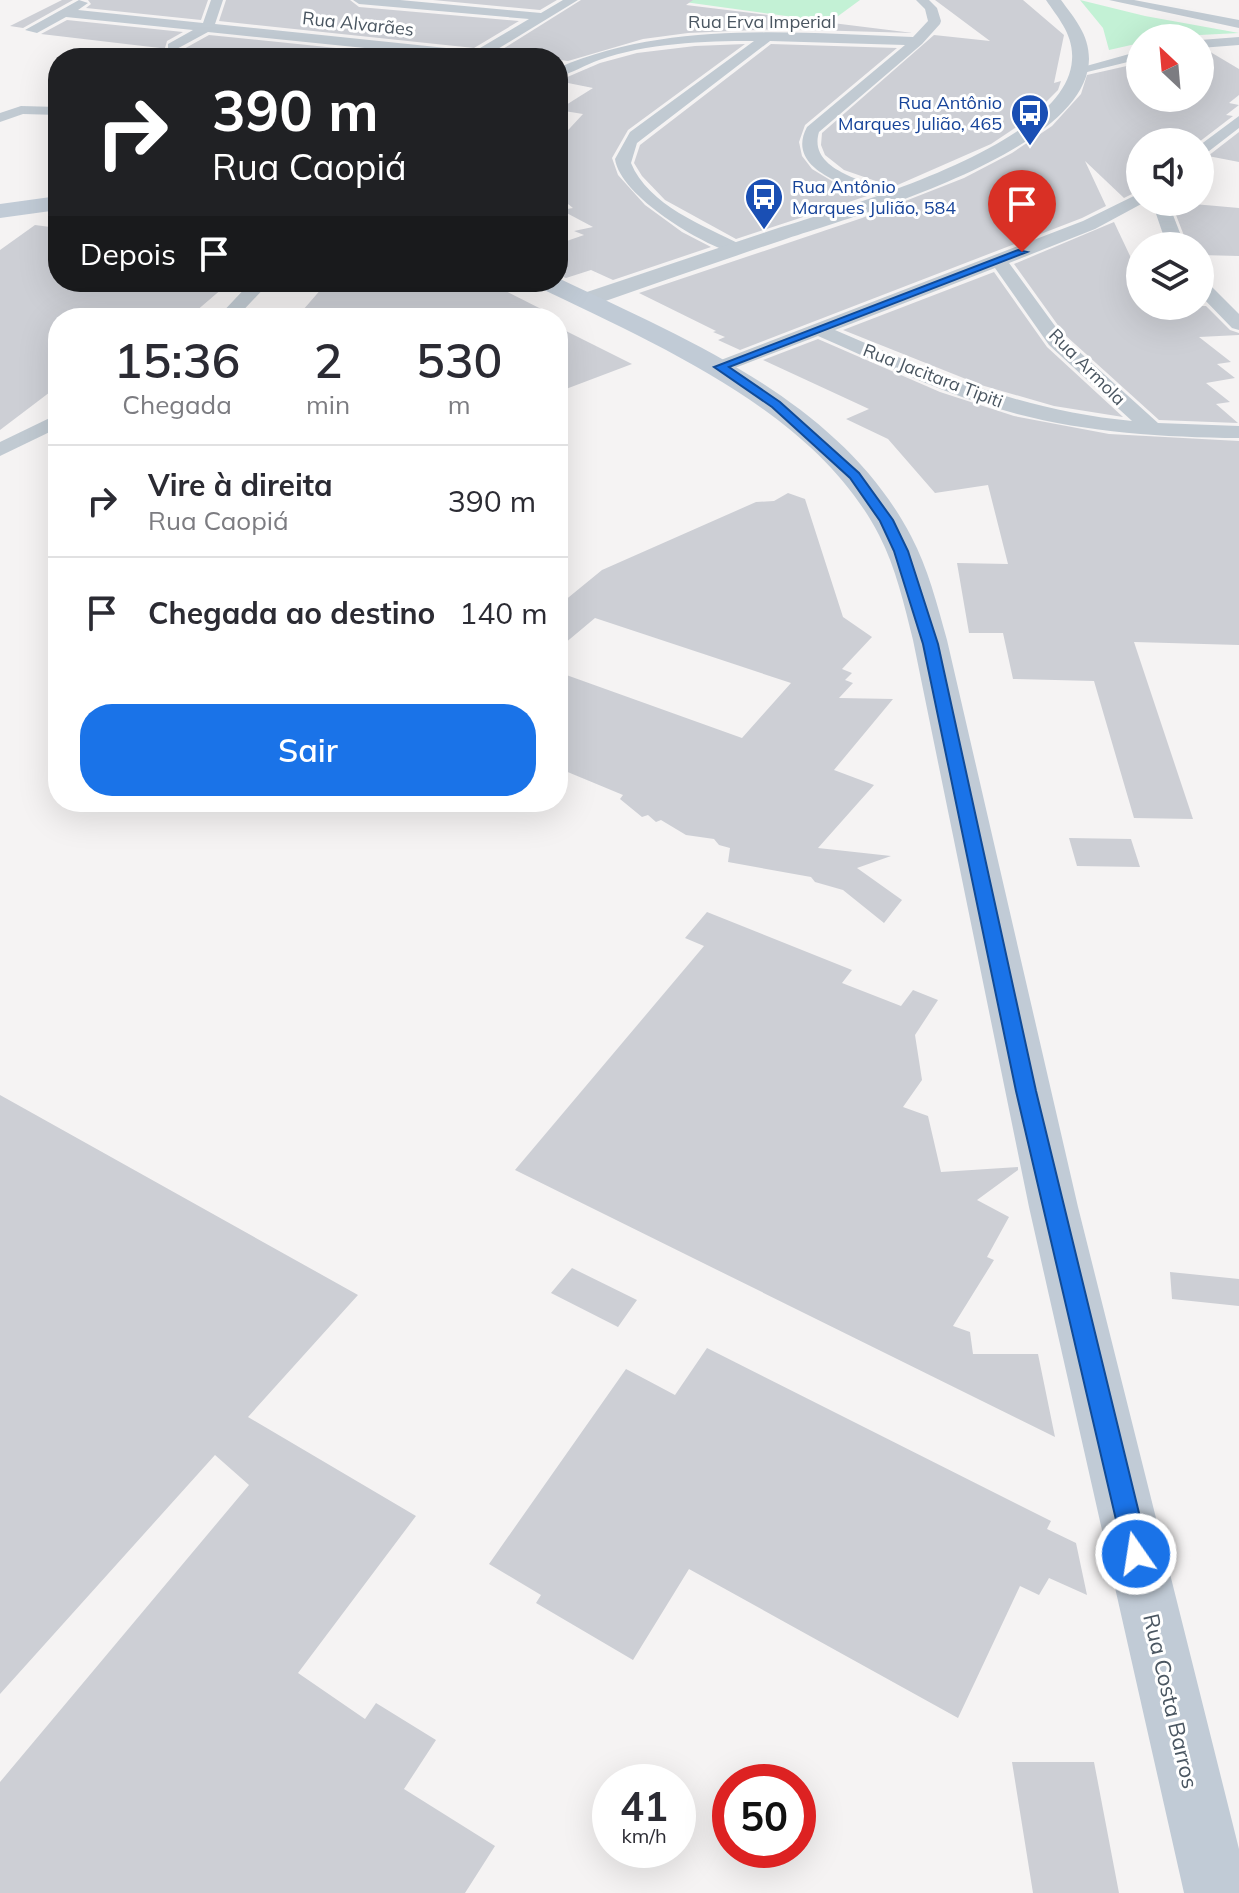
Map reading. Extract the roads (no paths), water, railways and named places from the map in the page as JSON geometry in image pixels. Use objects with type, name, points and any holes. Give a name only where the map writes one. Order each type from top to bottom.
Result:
[{"type":"main road","points":[[0,211],[48,204]]},
{"type":"main road","name":"Rua Costa Barros","points":[[568,292],[720,367],[776,404],[854,476],[886,520],[905,563],[931,644],[1026,1091],[1217,1893]]},
{"type":"street","points":[[32,30],[87,0]]},
{"type":"street","points":[[173,47],[207,27],[214,16],[217,0]]},
{"type":"street","points":[[359,0],[544,17]]},
{"type":"street","points":[[490,48],[572,0]]},
{"type":"street","points":[[891,196],[824,167],[812,158],[807,144],[812,130],[917,41],[935,21],[931,8],[922,0]]},
{"type":"street","points":[[586,300],[891,196],[970,166],[1014,142],[1047,117],[1065,98],[1079,70],[1082,55],[1077,35],[1064,11],[1053,0]]},
{"type":"street","points":[[1115,0],[1239,24]]},
{"type":"street","name":"Rua Alvarães","points":[[66,13],[410,48]]},
{"type":"street","points":[[736,249],[649,198],[630,180],[623,162],[626,146],[635,135],[765,39]]},
{"type":"street","name":"Rua Erva Imperial","points":[[568,67],[628,49],[666,42],[765,39],[917,41]]},
{"type":"street","points":[[1214,43],[1239,41]]},
{"type":"street","points":[[1079,70],[1126,58]]},
{"type":"street","points":[[0,118],[48,103]]},
{"type":"street","points":[[1214,141],[1239,120]]},
{"type":"street","points":[[720,367],[999,261],[1089,225],[1126,205]]},
{"type":"street","name":"Rua Armola","points":[[999,261],[1056,341],[1152,429]]},
{"type":"street","points":[[236,308],[251,292]]},
{"type":"street","points":[[1214,299],[1239,324]]},
{"type":"street","name":"Rua Jacitara Tipiti","points":[[820,330],[992,401],[1062,418],[1152,429],[1239,432]]},
{"type":"street","points":[[0,450],[48,425]]},
{"type":"place","name":"Rua Antônio Marques Julião, 465","points":[[1030,147]]},
{"type":"place","name":"Rua Antônio Marques Julião, 584","points":[[764,231]]}]
